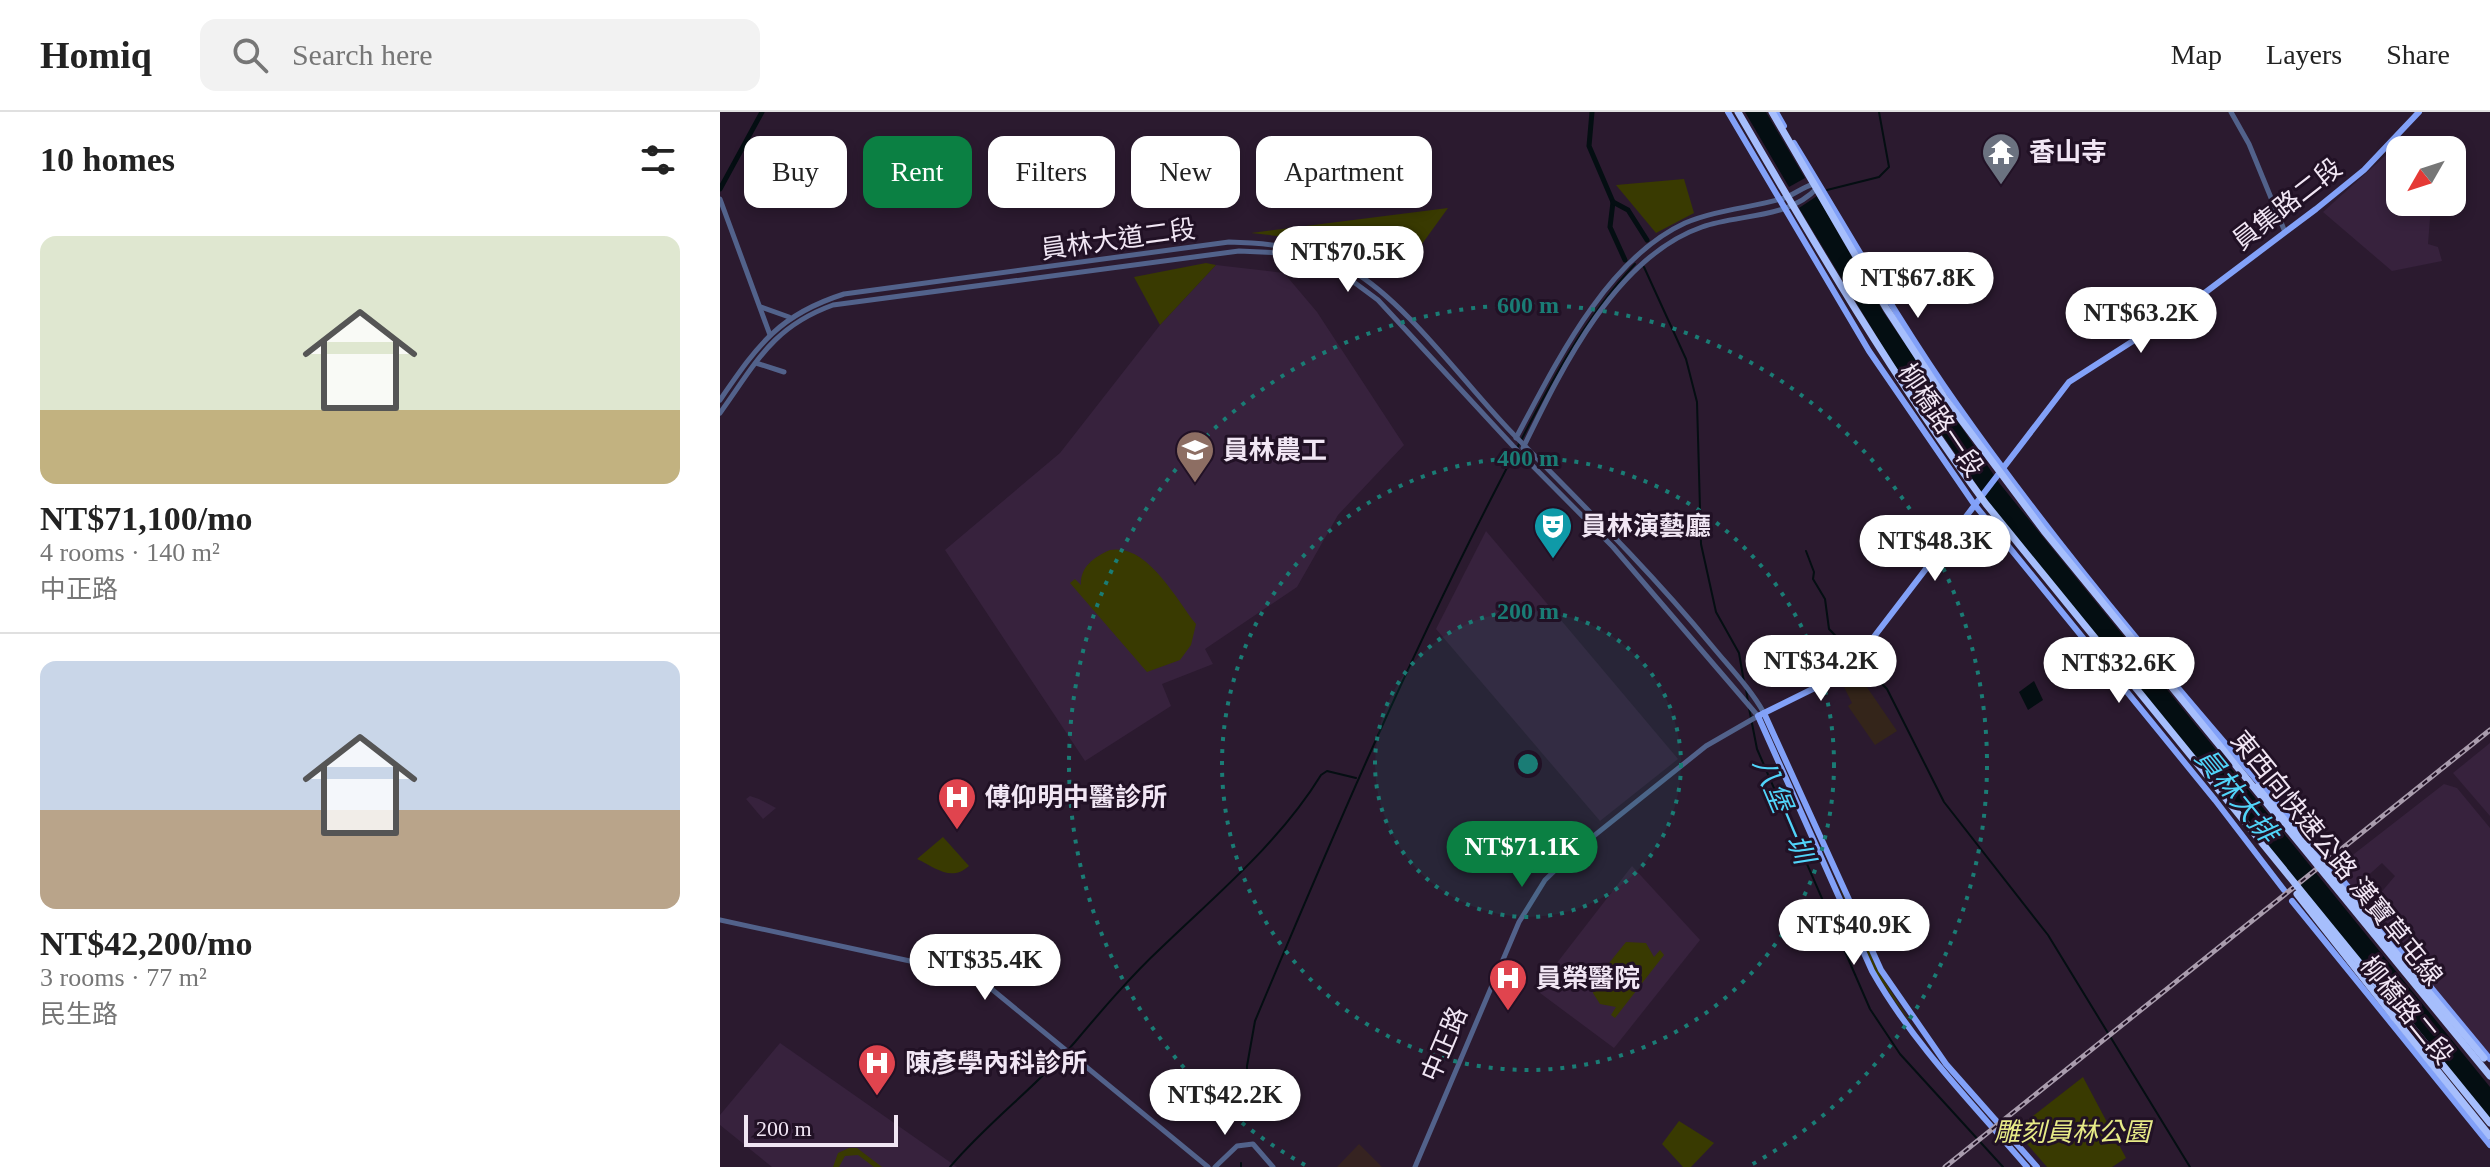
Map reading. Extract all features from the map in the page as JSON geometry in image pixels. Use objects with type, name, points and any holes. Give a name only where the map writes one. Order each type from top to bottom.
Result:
[{"type":"highway","name":"東西向快速公路 漢寶草屯線","points":[[1738,112],[1849,300],[1954,460],[2022,551],[2490,1123]]},
{"type":"highway","name":"東西向快速公路 漢寶草屯線","points":[[1774,112],[1886,308],[1959,418],[2044,531],[2490,1076]]},
{"type":"highway","points":[[2247,780],[2267,796],[2490,1066]]},
{"type":"highway","points":[[2239,815],[2251,835],[2490,1136]]},
{"type":"main road","name":"柳橋路一段","points":[[1728,112],[1869,351],[1974,504]]},
{"type":"main road","name":"柳橋路一段","points":[[1774,112],[1890,305],[2002,466]]},
{"type":"main road","name":"員集路二段","points":[[1974,504],[2069,382],[2174,315],[2285,232],[2364,170],[2419,112]]},
{"type":"main road","name":"柳橋路二段","points":[[2002,466],[2249,773],[2328,862],[2487,1059]]},
{"type":"main road","points":[[1761,714],[1842,675],[1855,663],[1974,504],[2215,800],[2284,890]]},
{"type":"main road","points":[[1761,714],[1872,971],[1889,1000],[1950,1081],[2027,1167]]},
{"type":"main road","points":[[1761,714],[1881,970],[1932,1046],[2037,1167]]},
{"type":"main road","name":"柳橋路二段","points":[[2292,901],[2490,1145]]},
{"type":"street","points":[[2231,112],[2249,144],[2285,232]]},
{"type":"street","points":[[1513,446],[1577,331],[1624,269],[1650,246],[1673,230],[1700,218],[1791,197],[1810,184],[1819,184],[1815,191],[1784,209],[1704,226],[1675,239],[1654,254],[1630,276],[1574,350],[1521,454]]},
{"type":"street","points":[[720,199],[772,340]]},
{"type":"street","name":"員林大道二段","points":[[720,400],[769,333],[790,317],[844,294],[1074,266],[1229,242],[1285,247],[1332,261],[1371,283],[1686,614],[1749,688],[1761,714]]},
{"type":"street","name":"員林大道二段","points":[[720,413],[772,340],[810,313],[833,305],[1239,251],[1283,253],[1328,267],[1365,289],[1680,620],[1761,714]]},
{"type":"street","points":[[761,306],[790,317]]},
{"type":"street","points":[[756,363],[784,372]]},
{"type":"street","points":[[1680,620],[1686,614]]},
{"type":"street","name":"中正路","points":[[1415,1167],[1519,922],[1545,880],[1575,851],[1706,746],[1761,714]]},
{"type":"street","points":[[720,920],[910,961],[983,982],[1208,1167]]},
{"type":"street","points":[[1215,1167],[1237,1146],[1253,1144],[1273,1167]]},
{"type":"shaded area","points":[[2386,155],[2386,216],[2430,216],[2428,244],[2438,247],[2442,261],[2392,271],[2323,212]]},
{"type":"shaded area","name":"員林農工","points":[[1216,265],[1284,273],[1317,312],[1404,445],[1338,515],[1297,587],[1205,649],[1213,664],[1162,684],[1171,706],[1085,761],[945,550],[1060,453],[1160,325]]},
{"type":"shaded area","points":[[1486,531],[1678,759],[1600,821],[1436,629]]},
{"type":"shaded area","points":[[1853,674],[1860,677],[1897,731],[1875,745],[1848,706],[1852,703],[1842,683]]},
{"type":"shaded area","points":[[2490,743],[2490,816],[2453,773]]},
{"type":"shaded area","points":[[2444,784],[2457,788],[2490,828],[2490,1056],[2368,908],[2395,876],[2382,863],[2353,889],[2336,868]]},
{"type":"shaded area","points":[[750,796],[776,808],[763,819],[746,799]]},
{"type":"shaded area","points":[[1632,866],[1700,940],[1614,1048],[1536,990]]},
{"type":"shaded area","points":[[780,1043],[957,1167],[772,1167],[720,1125],[720,1115]]},
{"type":"shaded area","points":[[1359,1144],[1382,1167],[1337,1167]]},
{"type":"green space","points":[[1684,179],[1694,213],[1656,233],[1616,185]]},
{"type":"green space","points":[[1448,208],[1422,244],[1402,232],[1372,273],[1335,249],[1313,240],[1251,233]]},
{"type":"green space","points":[[1206,263],[1216,265],[1160,325],[1134,277]]},
{"type":"green space","points":[[1110,550],[1123,550],[1148,564],[1196,624],[1191,645],[1180,660],[1147,672],[1070,583],[1075,579],[1081,585],[1089,563]]},
{"type":"green space","points":[[943,837],[969,866],[962,871],[950,873],[917,859]]},
{"type":"green space","points":[[1833,872],[1877,969],[1915,1030],[1876,973]]},
{"type":"green space","points":[[1626,942],[1646,943],[1654,957],[1660,950],[1664,955],[1615,1018],[1611,1015],[1616,1007],[1600,1004],[1593,993],[1593,983]]},
{"type":"green space","name":"雕刻員林公園","points":[[2083,1077],[2126,1158],[2112,1167],[2047,1167],[2015,1130]]},
{"type":"green space","points":[[1679,1121],[1714,1143],[1691,1167],[1683,1167],[1662,1144]]},
{"type":"green space","points":[[857,1148],[882,1167],[874,1167],[858,1155],[845,1156],[839,1167],[833,1167],[838,1153]]},
{"type":"water","points":[[1745,112],[1766,112],[1805,178],[1789,187]]},
{"type":"water","name":"員林大排","points":[[1817,196],[1884,313],[2000,484],[2490,1087],[2490,1118],[1994,510],[1891,360],[1799,208]]},
{"type":"water","points":[[2034,681],[2043,700],[2028,710],[2019,692]]},
{"type":"waterway","points":[[720,189],[762,112]]},
{"type":"waterway","name":"八堡一圳","points":[[1592,112],[1589,146],[1613,202],[1610,227],[1625,260]]},
{"type":"waterway","points":[[1827,190],[1879,177],[1889,167],[1879,112]]},
{"type":"waterway","name":"八堡一圳","points":[[1613,202],[1628,210],[1647,240]]},
{"type":"waterway","points":[[1247,1101],[1247,1066],[1255,1021],[1400,688],[1462,556],[1558,372],[1593,316],[1635,264]]},
{"type":"waterway","name":"八堡一圳","points":[[1644,267],[1686,359],[1697,402],[1701,544],[1716,612],[1739,653],[1744,682]]},
{"type":"waterway","points":[[1806,551],[1814,572],[1813,579],[1825,599],[1829,629],[1887,689],[1944,802],[2048,935],[2190,1167]]},
{"type":"waterway","name":"八堡一圳","points":[[1746,689],[1748,702]]},
{"type":"waterway","name":"八堡一圳","points":[[1749,708],[1757,749],[1870,1009],[1900,1054],[2003,1167]]},
{"type":"waterway","points":[[950,1167],[1060,1058],[1138,970],[1267,845],[1321,775],[1327,771],[1356,778]]},
{"type":"railway","points":[[1945,1167],[2490,730]]},
{"type":"place","name":"香山寺","points":[[2001,186]]},
{"type":"place","name":"員林農工","points":[[1195,484]]},
{"type":"place","name":"員林演藝廳","points":[[1553,560]]},
{"type":"place","name":"傅仰明中醫診所","points":[[957,831]]},
{"type":"place","name":"員榮醫院","points":[[1508,1012]]},
{"type":"place","name":"陳彥學內科診所","points":[[877,1097]]}]
